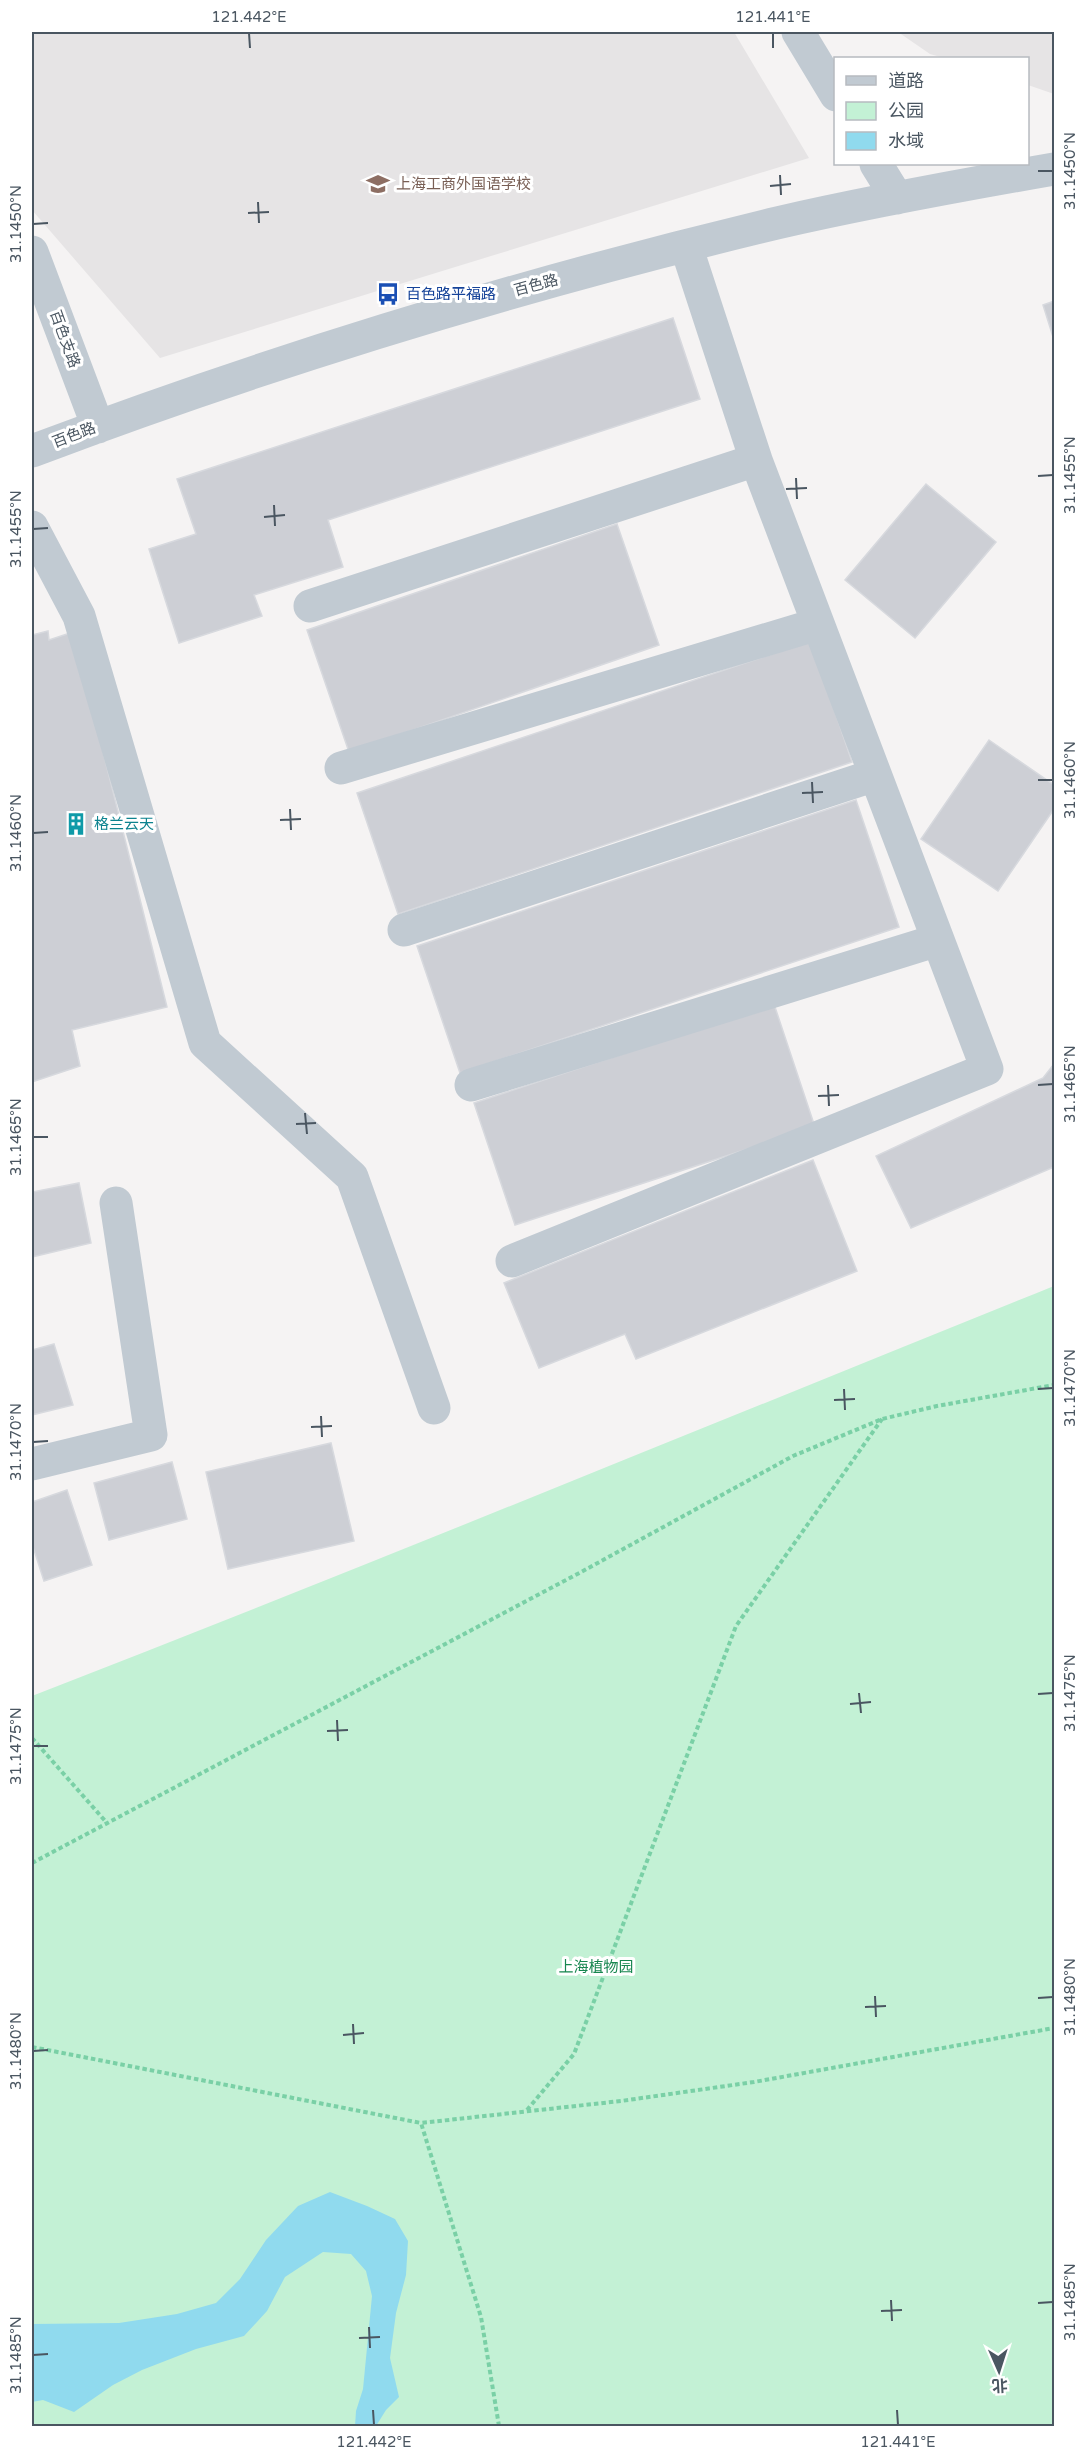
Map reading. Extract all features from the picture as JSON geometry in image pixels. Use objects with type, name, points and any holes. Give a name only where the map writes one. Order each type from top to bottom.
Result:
[{"type":"street","points":[[798,32],[834,92]]},
{"type":"street","points":[[877,165],[897,198]]},
{"type":"street","name":"百色路","points":[[32,452],[339,343],[477,301],[779,223],[1054,169]]},
{"type":"street","points":[[512,1261],[987,1069],[756,460],[686,246]]},
{"type":"street","name":"百色支路","points":[[32,252],[98,427]]},
{"type":"street","points":[[310,606],[756,460]]},
{"type":"street","points":[[32,527],[79,616],[206,1043],[352,1177],[434,1407]]},
{"type":"street","points":[[341,768],[818,624]]},
{"type":"street","points":[[404,930],[875,775]]},
{"type":"street","points":[[471,1085],[938,940]]},
{"type":"street","points":[[32,1464],[151,1434],[116,1203]]},
{"type":"path","points":[[32,1863],[583,1571],[793,1456],[882,1419],[1054,1384]]},
{"type":"path","points":[[527,2110],[574,2054],[618,1944],[689,1746],[736,1626],[882,1419]]},
{"type":"path","points":[[32,1738],[106,1823]]},
{"type":"path","points":[[32,2047],[421,2123],[621,2101],[754,2082],[1054,2028]]},
{"type":"path","points":[[421,2123],[481,2316],[499,2427]]},
{"type":"shaded area","name":"上海工商外国语学校","points":[[32,32],[734,32],[809,158],[160,358],[32,210]]},
{"type":"shaded area","points":[[898,32],[1054,32],[1054,94],[1029,85],[1029,57],[940,57],[930,54]]},
{"type":"green space","name":"上海植物园","points":[[1054,1286],[1054,2426],[32,2426],[32,1696],[416,1544]]},
{"type":"water","points":[[330,2192],[395,2219],[408,2241],[406,2275],[396,2313],[390,2358],[399,2397],[386,2410],[376,2426],[355,2426],[356,2411],[363,2389],[372,2296],[366,2271],[351,2254],[323,2252],[285,2277],[267,2311],[244,2336],[196,2349],[142,2370],[113,2385],[74,2412],[43,2400],[32,2402],[32,2324],[119,2323],[177,2314],[216,2303],[240,2279],[266,2240],[298,2206]]},
{"type":"building","points":[[1054,301],[1054,340],[1043,305]]},
{"type":"building","points":[[673,318],[700,399],[328,520],[343,567],[254,595],[262,616],[179,643],[149,549],[196,534],[177,479]]},
{"type":"building","points":[[926,484],[996,542],[915,638],[845,580]]},
{"type":"building","points":[[617,524],[659,645],[349,752],[307,630]]},
{"type":"building","name":"格兰云天","points":[[48,631],[49,640],[73,632],[167,1007],[72,1030],[80,1066],[32,1082],[32,635]]},
{"type":"building","points":[[811,641],[852,762],[398,914],[357,793]]},
{"type":"building","points":[[989,740],[1054,785],[1054,809],[998,891],[921,839]]},
{"type":"building","points":[[856,800],[899,927],[460,1073],[417,946]]},
{"type":"building","points":[[774,1004],[815,1127],[515,1225],[474,1103]]},
{"type":"building","points":[[1054,1064],[1054,1167],[911,1228],[876,1156],[1043,1078]]},
{"type":"building","points":[[813,1160],[857,1271],[636,1359],[625,1334],[539,1368],[504,1283]]},
{"type":"building","points":[[79,1183],[91,1243],[32,1257],[32,1192]]},
{"type":"building","points":[[54,1344],[73,1405],[32,1415],[32,1350]]},
{"type":"building","points":[[331,1443],[354,1541],[228,1569],[206,1472]]},
{"type":"building","points":[[172,1462],[187,1519],[109,1540],[94,1483]]},
{"type":"building","points":[[67,1490],[92,1565],[44,1581],[32,1544],[32,1502]]},
{"type":"place","name":"上海工商外国语学校","points":[[378,184]]},
{"type":"place","name":"百色路平福路","points":[[388,294]]},
{"type":"place","name":"格兰云天","points":[[76,824]]}]
